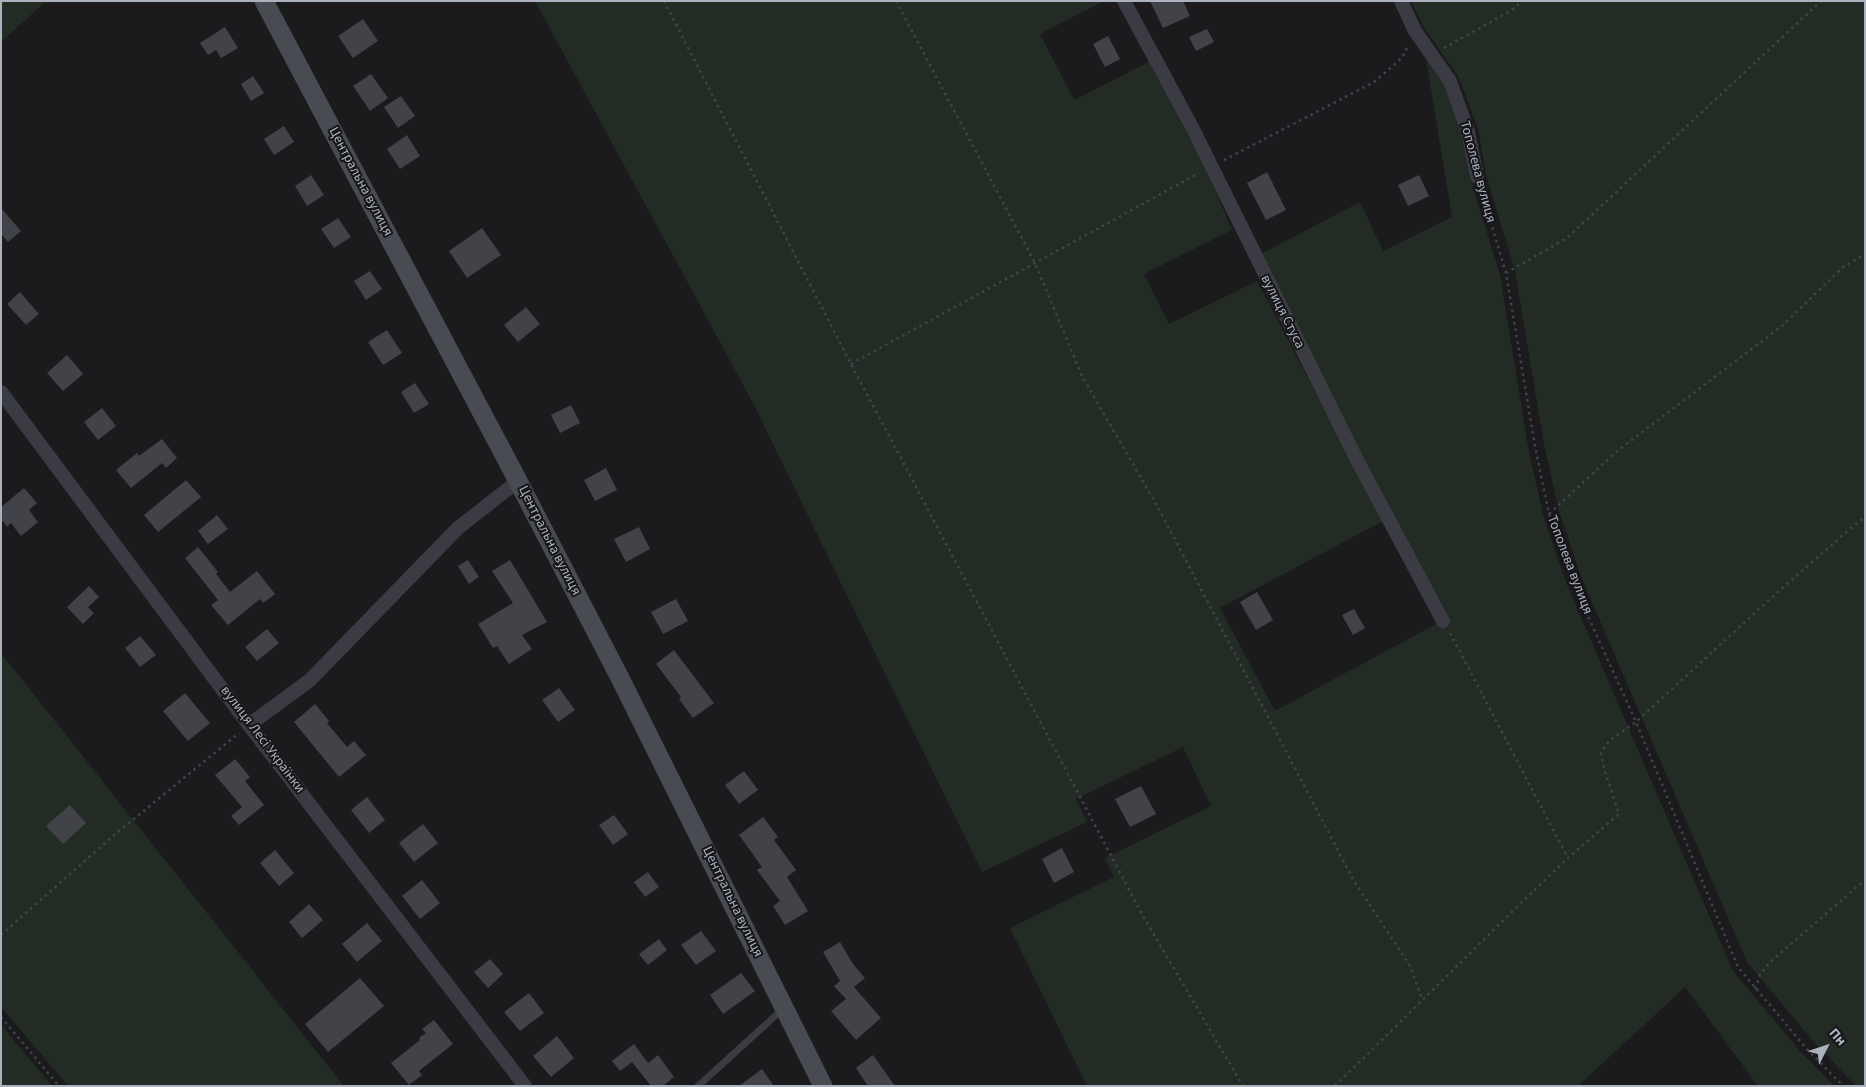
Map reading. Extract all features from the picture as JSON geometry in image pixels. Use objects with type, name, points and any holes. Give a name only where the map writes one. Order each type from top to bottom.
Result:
[{"type":"street","name":"Центральна вулиця","points":[[264,1],[621,680],[823,1086]]},
{"type":"street","name":"вулиця Стуса","points":[[1124,1],[1211,166],[1357,460],[1444,621]]},
{"type":"street","name":"Тополева вулиця","points":[[1401,1],[1415,31],[1450,81],[1468,131],[1477,177]]},
{"type":"street","name":"вулиця Лесі Українки","points":[[1,392],[249,724],[525,1086]]},
{"type":"street","points":[[249,724],[310,680],[458,528],[518,481]]},
{"type":"lane","points":[[698,1086],[784,1008]]},
{"type":"path","points":[[664,1],[851,364],[1143,916],[1243,1086]]},
{"type":"path","points":[[896,1],[1035,263],[1082,376],[1160,511],[1354,881],[1410,966],[1422,999]]},
{"type":"path","points":[[1431,55],[1512,10],[1522,1]]},
{"type":"path","points":[[1506,273],[1567,238],[1821,1]]},
{"type":"path","points":[[851,364],[1211,166],[1374,82],[1402,58],[1415,31]]},
{"type":"path","name":"Тополева вулиця","points":[[1477,177],[1506,273],[1535,446],[1549,514],[1573,583],[1636,722],[1738,967],[1805,1047],[1843,1086]]},
{"type":"path","points":[[1549,514],[1616,452],[1782,326],[1842,267],[1865,254]]},
{"type":"path","points":[[1335,1086],[1568,858],[1619,814],[1605,772],[1601,753],[1610,741],[1636,722],[1770,599],[1865,518]]},
{"type":"path","points":[[1444,621],[1568,858]]},
{"type":"path","points":[[1,935],[113,836],[249,724]]},
{"type":"path","points":[[1755,989],[1760,975],[1770,962],[1865,880]]},
{"type":"path","points":[[1,1017],[59,1086]]},
{"type":"shaded area","points":[[1,1],[46,1],[1,42]]},
{"type":"shaded area","points":[[535,1],[1104,1],[1040,34],[1074,100],[1149,62],[1206,169],[1232,230],[1144,274],[1169,324],[1257,281],[1383,521],[1220,608],[1275,711],[1449,617],[1363,457],[1261,254],[1360,202],[1383,251],[1452,217],[1426,59],[1444,84],[1462,133],[1470,178],[1500,275],[1528,447],[1543,515],[1567,585],[1733,971],[1800,1051],[1834,1086],[1758,1086],[1685,987],[1578,1086],[1087,1086],[1010,928],[1114,877],[1105,858],[1211,806],[1183,747],[1076,799],[1087,822],[982,872],[753,403]]},
{"type":"shaded area","points":[[1411,1],[1865,1],[1865,1086],[1856,1086],[1812,1040],[1747,962],[1582,579],[1559,511],[1544,444],[1515,271],[1486,175],[1478,129],[1458,76],[1423,26]]},
{"type":"shaded area","points":[[1,653],[344,1086],[68,1086],[1,1007]]},
{"type":"shaded area","points":[[1,1025],[52,1086],[1,1086]]},
{"type":"building","points":[[1150,1],[1183,1],[1190,16],[1163,28]]},
{"type":"building","points":[[363,19],[378,41],[353,58],[338,36]]},
{"type":"building","points":[[225,27],[238,48],[221,58],[216,50],[208,55],[200,43]]},
{"type":"building","points":[[1207,29],[1214,42],[1196,51],[1189,37]]},
{"type":"building","points":[[1108,36],[1120,59],[1105,67],[1093,44]]},
{"type":"building","points":[[371,74],[388,98],[370,111],[353,86]]},
{"type":"building","points":[[253,76],[264,93],[251,101],[241,84]]},
{"type":"building","points":[[401,96],[415,116],[398,128],[384,107]]},
{"type":"building","points":[[284,126],[294,142],[274,155],[264,139]]},
{"type":"building","points":[[407,135],[420,156],[400,169],[387,149]]},
{"type":"building","points":[[1267,172],[1286,210],[1266,220],[1247,183]]},
{"type":"building","points":[[311,175],[324,195],[307,206],[295,186]]},
{"type":"building","points":[[1419,175],[1429,196],[1408,206],[1398,185]]},
{"type":"building","points":[[1,208],[21,231],[8,242],[1,234]]},
{"type":"building","points":[[338,218],[351,237],[334,248],[321,229]]},
{"type":"building","points":[[482,228],[501,255],[467,278],[449,251]]},
{"type":"building","points":[[370,271],[382,289],[366,300],[354,281]]},
{"type":"building","points":[[20,292],[39,314],[26,325],[7,304]]},
{"type":"building","points":[[526,307],[540,324],[518,342],[504,325]]},
{"type":"building","points":[[387,330],[402,353],[383,365],[368,342]]},
{"type":"building","points":[[67,355],[83,374],[63,391],[47,373]]},
{"type":"building","points":[[415,383],[429,404],[414,413],[401,392]]},
{"type":"building","points":[[571,405],[580,423],[560,433],[551,415]]},
{"type":"building","points":[[102,408],[116,426],[98,440],[84,422]]},
{"type":"building","points":[[162,439],[177,458],[166,468],[162,463],[131,488],[116,470],[137,453],[139,456]]},
{"type":"building","points":[[606,468],[617,490],[595,501],[584,480]]},
{"type":"building","points":[[186,480],[201,497],[158,532],[144,515]]},
{"type":"building","points":[[24,488],[37,503],[29,510],[38,522],[21,536],[11,523],[7,527],[1,519],[1,507]]},
{"type":"building","points":[[217,515],[228,529],[208,544],[198,531]]},
{"type":"building","points":[[639,527],[650,549],[626,562],[614,539]]},
{"type":"building","points":[[198,547],[218,572],[216,574],[230,592],[257,571],[275,594],[263,603],[260,599],[228,625],[211,605],[218,600],[185,558]]},
{"type":"building","points":[[468,560],[479,577],[469,584],[458,566]]},
{"type":"building","points":[[510,560],[547,622],[522,635],[532,649],[509,664],[497,646],[493,648],[478,624],[513,603],[492,571]]},
{"type":"building","points":[[89,586],[99,597],[88,607],[94,613],[83,624],[67,607]]},
{"type":"building","points":[[1257,592],[1273,620],[1256,630],[1240,602]]},
{"type":"building","points":[[676,599],[688,621],[663,634],[651,612]]},
{"type":"building","points":[[1354,609],[1365,628],[1353,635],[1342,615]]},
{"type":"building","points":[[267,629],[279,643],[257,661],[245,647]]},
{"type":"building","points":[[140,636],[156,655],[140,667],[125,648]]},
{"type":"building","points":[[674,650],[714,703],[693,718],[679,699],[681,697],[656,664]]},
{"type":"building","points":[[559,688],[575,710],[558,722],[542,700]]},
{"type":"building","points":[[185,693],[210,723],[188,741],[163,711]]},
{"type":"building","points":[[315,704],[329,721],[327,723],[347,747],[354,741],[366,755],[339,777],[294,722]]},
{"type":"building","points":[[235,759],[250,777],[245,781],[264,805],[239,825],[231,816],[242,807],[215,775]]},
{"type":"building","points":[[744,771],[758,790],[739,804],[725,785]]},
{"type":"building","points":[[1141,786],[1156,814],[1130,827],[1115,799]]},
{"type":"building","points":[[367,797],[385,820],[369,833],[351,810]]},
{"type":"building","points":[[70,805],[86,823],[63,844],[46,826]]},
{"type":"building","points":[[614,815],[628,834],[613,845],[599,825]]},
{"type":"building","points":[[763,817],[778,837],[774,840],[796,870],[787,877],[808,911],[785,925],[773,906],[780,901],[757,870],[762,867],[739,835]]},
{"type":"building","points":[[423,824],[438,843],[414,862],[399,843]]},
{"type":"building","points":[[1062,848],[1074,872],[1054,883],[1042,859]]},
{"type":"building","points":[[275,850],[294,873],[279,886],[260,863]]},
{"type":"building","points":[[648,872],[659,887],[645,897],[634,882]]},
{"type":"building","points":[[422,880],[440,903],[420,919],[402,896]]},
{"type":"building","points":[[309,904],[323,920],[302,938],[289,922]]},
{"type":"building","points":[[367,923],[382,941],[357,962],[342,944]]},
{"type":"building","points":[[701,931],[716,951],[696,965],[681,945]]},
{"type":"building","points":[[659,939],[667,950],[648,965],[639,954]]},
{"type":"building","points":[[840,942],[853,964],[865,978],[854,987],[881,1018],[856,1040],[831,1011],[846,999],[834,986],[840,981],[823,952]]},
{"type":"building","points":[[490,959],[503,974],[488,988],[474,972]]},
{"type":"building","points":[[741,973],[755,991],[723,1014],[710,995]]},
{"type":"building","points":[[360,978],[384,1006],[328,1052],[305,1024]]},
{"type":"building","points":[[529,993],[544,1013],[520,1031],[504,1012]]},
{"type":"building","points":[[434,1020],[453,1044],[419,1071],[422,1075],[409,1085],[391,1063],[420,1040],[419,1038],[426,1033],[422,1029]]},
{"type":"building","points":[[557,1036],[574,1058],[551,1077],[533,1056]]},
{"type":"building","points":[[634,1044],[648,1063],[658,1055],[674,1077],[663,1086],[651,1086],[632,1062],[620,1071],[612,1061]]},
{"type":"building","points":[[873,1055],[895,1086],[868,1086],[856,1068]]},
{"type":"building","points":[[762,1069],[774,1086],[739,1086]]}]
